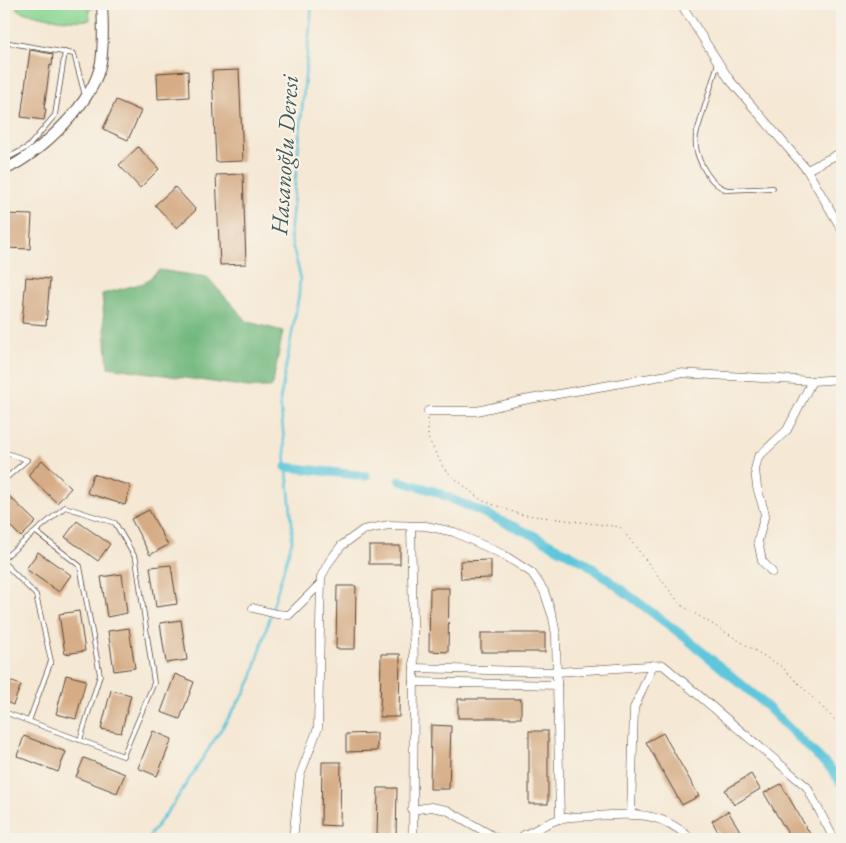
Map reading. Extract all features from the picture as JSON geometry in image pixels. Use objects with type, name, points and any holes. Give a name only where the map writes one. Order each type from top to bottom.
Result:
[{"type":"street","points":[[4,170],[29,156],[52,135],[85,99],[95,83],[101,62],[103,38],[102,4]]},
{"type":"street","points":[[680,4],[729,79],[807,170],[842,230]]},
{"type":"street","points":[[807,170],[842,152]]},
{"type":"street","points":[[428,411],[477,411],[524,400],[679,373],[812,381],[842,379]]},
{"type":"street","points":[[772,572],[762,561],[758,541],[765,514],[757,487],[755,470],[758,457],[787,430],[812,381]]},
{"type":"street","points":[[293,839],[300,775],[318,728],[320,584],[329,562],[341,546],[363,530],[389,526],[426,526],[454,532],[504,555],[532,574],[544,591],[553,618],[556,635],[560,818]]},
{"type":"street","points":[[411,526],[414,668],[412,839]]},
{"type":"street","points":[[254,608],[276,614],[289,614],[320,584]]},
{"type":"street","points":[[630,814],[634,708],[653,665]]},
{"type":"street","points":[[414,668],[557,672],[663,665],[807,787],[834,839]]},
{"type":"street","points":[[414,682],[557,684]]},
{"type":"street","points":[[412,810],[432,807],[448,810],[498,839]]},
{"type":"street","points":[[520,839],[560,818],[630,814],[652,816],[668,821],[682,830],[691,839]]},
{"type":"lane","points":[[4,42],[74,54],[85,99]]},
{"type":"lane","points":[[4,160],[28,147],[56,115],[64,52]]},
{"type":"lane","points":[[718,63],[696,135],[694,144],[697,155],[712,181],[720,188],[728,190],[773,188]]},
{"type":"lane","points":[[4,452],[27,460],[4,480]]},
{"type":"lane","points":[[4,558],[65,507],[114,522],[136,559],[154,683],[123,756],[4,712]]},
{"type":"lane","points":[[36,532],[80,566],[100,675],[80,740]]},
{"type":"lane","points":[[4,563],[36,595],[51,661],[29,721]]},
{"type":"path","points":[[428,411],[428,438],[444,469],[481,500],[519,514],[620,527],[681,605],[782,667],[842,727]]},
{"type":"green space","points":[[4,4],[9,4],[10,34],[4,33]]},
{"type":"green space","points":[[16,4],[94,4],[94,7],[89,9],[90,20],[64,20],[22,12],[17,9]]},
{"type":"green space","points":[[159,270],[207,277],[248,322],[283,331],[272,387],[248,387],[108,367],[102,294],[144,283]]},
{"type":"building","points":[[30,50],[53,54],[44,120],[21,117]]},
{"type":"building","points":[[239,70],[243,161],[216,162],[212,71]]},
{"type":"building","points":[[188,71],[189,97],[158,99],[157,73]]},
{"type":"building","points":[[116,100],[141,111],[128,140],[103,129]]},
{"type":"building","points":[[138,147],[159,169],[140,188],[119,165]]},
{"type":"building","points":[[243,174],[246,264],[220,265],[216,175]]},
{"type":"building","points":[[175,187],[196,210],[177,228],[155,205]]},
{"type":"building","points":[[4,214],[32,215],[30,249],[4,248]]},
{"type":"building","points":[[26,277],[50,279],[46,325],[22,323]]},
{"type":"building","points":[[42,460],[71,488],[57,503],[28,475]]},
{"type":"building","points":[[93,474],[131,486],[125,505],[87,493]]},
{"type":"building","points":[[4,491],[36,522],[21,537],[4,520]]},
{"type":"building","points":[[149,510],[168,545],[150,555],[131,519]]},
{"type":"building","points":[[77,521],[110,544],[98,561],[65,537]]},
{"type":"building","points":[[369,546],[400,546],[400,564],[369,564]]},
{"type":"building","points":[[38,552],[71,575],[59,592],[26,569]]},
{"type":"building","points":[[491,560],[491,578],[461,579],[460,561]]},
{"type":"building","points":[[171,565],[177,604],[156,607],[150,567]]},
{"type":"building","points":[[122,574],[127,613],[107,617],[101,577]]},
{"type":"building","points":[[337,586],[356,586],[355,649],[336,649]]},
{"type":"building","points":[[430,588],[449,588],[448,652],[429,651]]},
{"type":"building","points":[[79,611],[85,651],[65,654],[59,614]]},
{"type":"building","points":[[181,620],[187,660],[166,663],[160,623]]},
{"type":"building","points":[[129,628],[135,668],[114,671],[108,631]]},
{"type":"building","points":[[481,633],[545,633],[545,652],[481,652]]},
{"type":"building","points":[[381,654],[400,654],[399,717],[380,717]]},
{"type":"building","points":[[175,674],[194,682],[180,719],[161,712]]},
{"type":"building","points":[[66,675],[86,680],[76,719],[56,714]]},
{"type":"building","points":[[4,679],[21,685],[13,705],[4,701]]},
{"type":"building","points":[[111,690],[131,695],[121,733],[101,729]]},
{"type":"building","points":[[458,699],[521,699],[521,718],[458,718]]},
{"type":"building","points":[[431,725],[451,726],[449,789],[430,789]]},
{"type":"building","points":[[153,731],[172,739],[157,776],[138,768]]},
{"type":"building","points":[[529,731],[548,731],[548,804],[529,804]]},
{"type":"building","points":[[377,733],[377,751],[346,752],[346,734]]},
{"type":"building","points":[[663,733],[699,796],[682,805],[646,742]]},
{"type":"building","points":[[24,736],[66,752],[58,772],[17,756]]},
{"type":"building","points":[[84,758],[125,774],[117,793],[76,777]]},
{"type":"building","points":[[322,762],[341,762],[340,826],[321,825]]},
{"type":"building","points":[[751,774],[760,789],[734,805],[725,790]]},
{"type":"building","points":[[781,784],[813,839],[791,839],[764,793]]},
{"type":"building","points":[[378,788],[397,788],[396,839],[377,839]]},
{"type":"building","points":[[728,811],[745,839],[722,839],[712,821]]},
{"type":"waterway","name":"Hasanoğlu Deresi","points":[[147,839],[174,803],[252,678],[292,541],[292,522],[280,400],[299,294],[300,275],[290,236],[312,4]]},
{"type":"waterway","points":[[286,467],[366,476]]},
{"type":"waterway","points":[[400,481],[434,491],[533,535],[586,563],[682,635],[758,698],[832,770],[842,785]]}]
